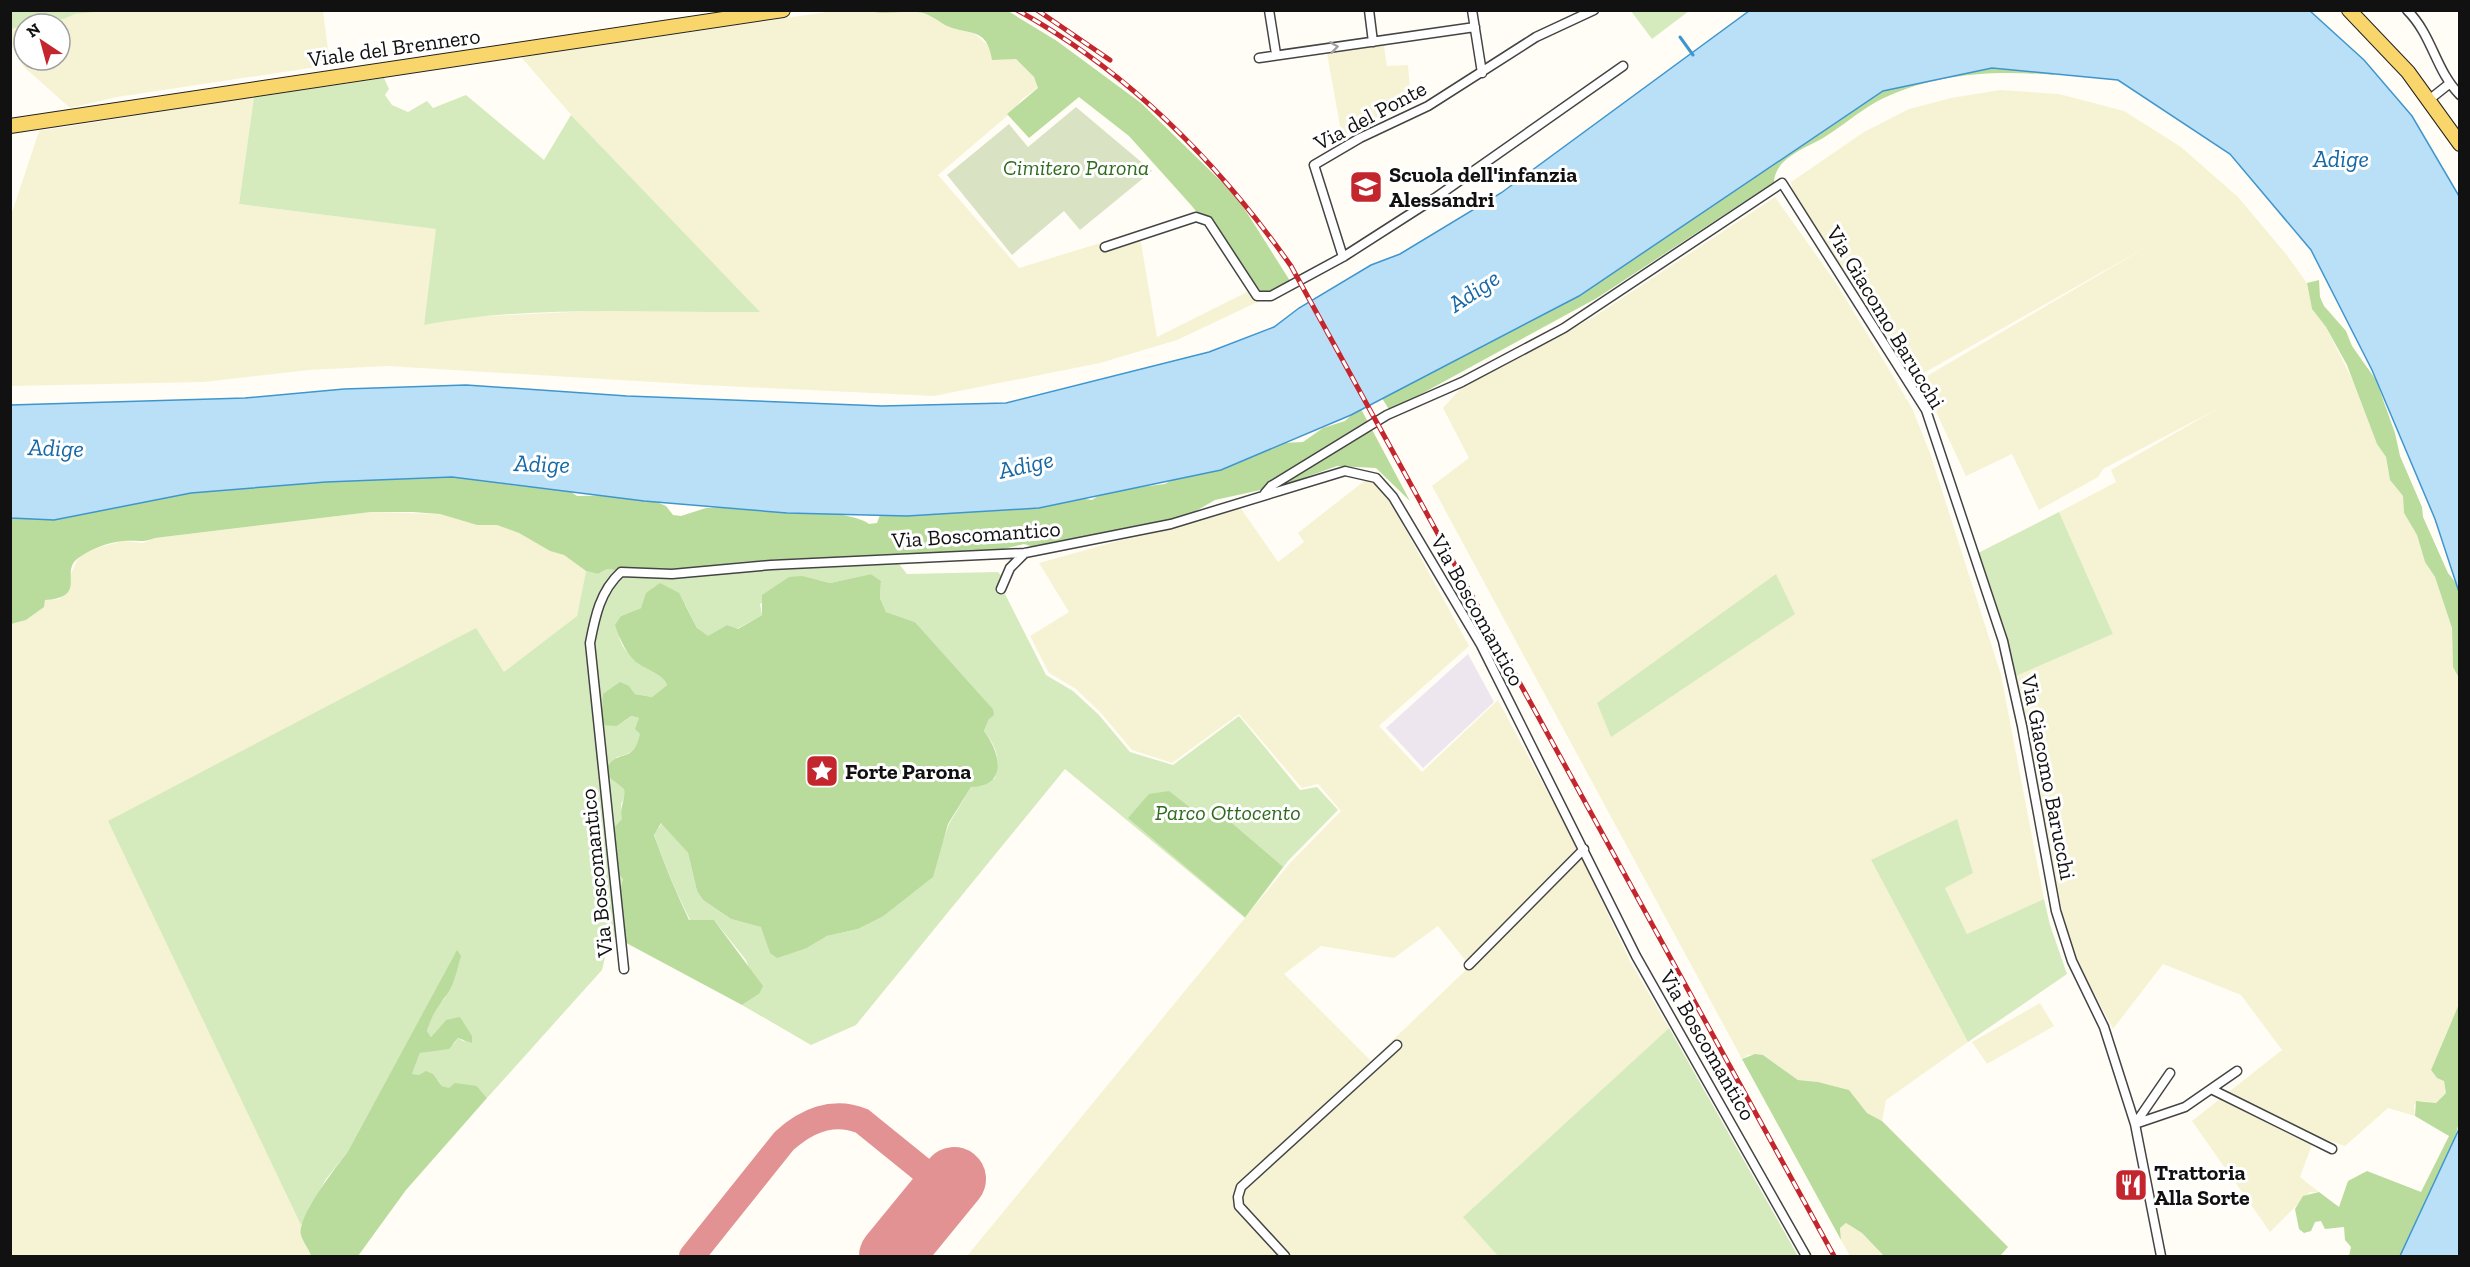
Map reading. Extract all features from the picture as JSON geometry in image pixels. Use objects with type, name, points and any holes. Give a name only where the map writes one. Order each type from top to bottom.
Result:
[{"type":"main road","name":"Viale del Brennero","points":[[10,126],[783,10]]},
{"type":"main road","points":[[2349,10],[2402,65],[2430,99],[2460,144]]},
{"type":"street","points":[[1269,10],[1276,54]]},
{"type":"street","points":[[1368,10],[1373,42]]},
{"type":"street","points":[[1472,10],[1482,73]]},
{"type":"street","name":"Via del Ponte","points":[[1343,257],[1314,165],[1360,138],[1428,106],[1536,37],[1594,10]]},
{"type":"street","points":[[2407,10],[2421,24],[2449,84],[2460,95]]},
{"type":"street","points":[[1259,58],[1475,27]]},
{"type":"street","points":[[1105,247],[1196,217],[1208,221],[1257,296],[1271,296],[1343,257],[1435,198],[1623,66]]},
{"type":"street","points":[[2430,99],[2449,84]]},
{"type":"street","name":"Via Giacomo Barucchi","points":[[1265,494],[1271,486],[1379,420],[1462,382],[1564,328],[1782,183],[1926,410],[2003,641],[2022,726],[2056,911],[2072,961],[2104,1027],[2135,1124],[2162,1257]]},
{"type":"street","name":"Via Boscomantico","points":[[624,969],[590,643],[596,615],[611,582],[621,572],[672,574],[771,565],[1025,553],[1171,524],[1345,471],[1376,478],[1394,497],[1480,645],[1636,956],[1806,1257]]},
{"type":"street","points":[[1001,589],[1010,568],[1025,553]]},
{"type":"street","points":[[1469,965],[1584,849]]},
{"type":"street","points":[[1285,1257],[1239,1206],[1238,1197],[1241,1188],[1397,1045]]},
{"type":"street","points":[[2135,1124],[2185,1107],[2213,1090],[2237,1071]]},
{"type":"street","points":[[2135,1124],[2170,1073]]},
{"type":"street","points":[[2213,1090],[2332,1149]]},
{"type":"shaded area","points":[[107,10],[323,11],[330,65],[117,97],[70,108],[30,72],[72,72],[72,15]]},
{"type":"shaded area","points":[[834,11],[918,12],[935,17],[945,24],[969,29],[1004,59],[1016,59],[1034,77],[1038,88],[1022,99],[1013,111],[938,175],[1019,268],[1139,231],[1157,337],[1255,288],[1266,298],[1177,340],[1100,363],[934,396],[387,366],[309,370],[204,382],[11,386],[11,215],[39,131],[254,97],[239,204],[437,229],[424,325],[467,317],[614,310],[759,312],[574,118],[521,57]]},
{"type":"shaded area","points":[[1383,40],[1387,66],[1408,65],[1411,102],[1342,137],[1326,48]]},
{"type":"shaded area","points":[[2000,90],[2059,94],[2124,111],[2181,147],[2238,197],[2286,254],[2307,283],[2312,309],[2326,327],[2360,395],[2377,444],[2386,457],[2390,480],[2403,496],[2404,513],[2417,535],[2425,562],[2435,577],[2452,628],[2453,667],[2460,678],[2459,1004],[2431,1070],[2437,1078],[2444,1080],[2446,1093],[2436,1103],[2422,1101],[2414,1105],[2415,1116],[2388,1108],[2345,1146],[2315,1136],[2300,1177],[2319,1192],[2310,1192],[2270,1232],[2192,1121],[2282,1050],[2241,995],[2163,964],[2113,1029],[2077,961],[2064,922],[2016,676],[2113,634],[2059,512],[2116,482],[2111,470],[2217,409],[2103,469],[2098,477],[2039,510],[2012,454],[1966,476],[1922,382],[1922,379],[2148,246],[1915,378],[1793,193],[1791,182],[1864,132],[1909,109],[1951,98]]},
{"type":"shaded area","points":[[1775,197],[1834,280],[1884,361],[1912,408],[1930,453],[2001,675],[2044,899],[1967,934],[1945,888],[1871,860],[1968,1042],[1886,1100],[1882,1121],[1867,1113],[1849,1090],[1818,1082],[1798,1080],[1763,1055],[1748,1055],[1742,1059],[1432,486],[1469,458],[1443,408],[1462,387],[1592,318]]},
{"type":"shaded area","points":[[1368,478],[1380,487],[1469,646],[1379,726],[1422,772],[1498,700],[1571,836],[1630,961],[1669,1028],[1464,1216],[1498,1256],[967,1256],[1290,863],[1341,811],[1318,784],[1302,788],[1239,714],[1172,763],[1132,750],[1101,713],[1076,689],[1049,673],[1030,636],[1069,612],[1039,563],[1240,507],[1278,562],[1304,542],[1298,533]],"holes":[[[1438,926],[1470,966],[1371,1061],[1284,974],[1321,946],[1394,958]]]},
{"type":"shaded area","points":[[371,512],[440,514],[477,525],[497,525],[519,533],[550,551],[564,555],[586,571],[577,616],[504,673],[476,629],[301,1225],[301,1234],[311,1256],[11,1256],[11,624],[26,620],[44,607],[45,600],[60,599],[77,560],[88,550],[123,541],[143,543],[155,538]]},
{"type":"shaded area","points":[[1468,654],[1494,702],[1423,768],[1386,728]]},
{"type":"shaded area","points":[[2040,1003],[2054,1026],[1987,1064],[1972,1042]]},
{"type":"shaded area","points":[[1846,1223],[1862,1233],[1884,1256],[1850,1256],[1841,1240],[1840,1228]]},
{"type":"green space","points":[[11,10],[107,10],[72,15],[72,12],[12,12],[11,29]]},
{"type":"green space","points":[[870,11],[1008,11],[1057,41],[1141,103],[1237,197],[1292,284],[1266,298],[1191,205],[1129,136],[1079,97],[1029,138],[1007,114],[1038,88],[1034,77],[1016,59],[992,60],[986,41],[981,36],[945,25],[925,14]]},
{"type":"green space","points":[[1631,11],[1689,11],[1652,39]]},
{"type":"green space","points":[[2047,65],[2054,75],[2009,73],[1941,79],[1897,92],[1876,102],[1830,134],[1785,160],[1774,182],[1597,298],[1390,411],[1380,395],[1431,373],[1808,130],[1920,71]]},
{"type":"green space","points":[[384,78],[389,89],[385,95],[392,105],[408,112],[427,101],[433,108],[466,95],[544,160],[571,115],[760,312],[549,312],[465,318],[424,325],[436,229],[239,204],[254,97]]},
{"type":"green space","name":"Cimitero Parona","points":[[1076,107],[1152,171],[1080,230],[1064,211],[1012,255],[947,175],[1009,124],[1028,147]]},
{"type":"green space","points":[[2319,280],[2320,297],[2324,306],[2346,331],[2352,346],[2376,380],[2395,433],[2400,456],[2422,507],[2423,517],[2448,573],[2459,587],[2459,678],[2453,667],[2452,628],[2435,577],[2425,562],[2417,535],[2404,513],[2403,496],[2390,480],[2386,457],[2377,444],[2347,365],[2326,327],[2312,309],[2307,283]]},
{"type":"green space","points":[[1360,407],[1410,501],[1376,468],[1337,466],[1284,485],[1215,500],[1194,512],[1155,525],[1041,549],[1024,544],[990,552],[786,559],[637,573],[607,569],[598,574],[586,571],[564,555],[550,551],[519,533],[497,525],[477,525],[440,514],[371,512],[105,545],[77,559],[71,571],[70,589],[66,594],[45,600],[44,607],[26,620],[11,624],[11,512],[409,470],[519,486],[542,487],[571,492],[577,496],[641,495],[666,506],[673,515],[681,516],[706,508],[726,507],[746,500],[770,512],[791,510],[821,512],[850,516],[869,524],[877,523],[882,509],[1073,497],[1092,500],[1111,487],[1134,480],[1140,487],[1165,484],[1192,468],[1267,444],[1303,442],[1323,428],[1345,421]]},
{"type":"green space","points":[[2059,512],[2113,634],[2016,676],[1978,553]]},
{"type":"green space","name":"Parco Ottocento","points":[[891,554],[907,574],[998,572],[1007,582],[1003,590],[1046,675],[1073,691],[1099,715],[1130,752],[1173,765],[1239,716],[1300,790],[1317,787],[1338,810],[1288,861],[1245,918],[1065,769],[856,1025],[811,1045],[742,1005],[759,994],[746,960],[714,920],[690,920],[670,878],[654,834],[662,823],[688,853],[697,891],[703,900],[731,919],[762,927],[770,953],[807,948],[827,936],[858,929],[882,917],[940,849],[949,824],[971,787],[995,778],[998,765],[996,753],[984,731],[993,709],[915,622],[886,612],[880,598],[881,581],[871,574],[830,583],[818,580],[760,604],[762,615],[737,629],[727,625],[707,637],[697,628],[685,604],[645,599],[641,608],[621,616],[620,640],[629,654],[657,673],[667,685],[652,697],[635,694],[629,686],[617,726],[631,716],[639,718],[640,739],[631,752],[617,757],[606,775],[624,789],[625,797],[621,804],[622,819],[618,826],[613,868],[623,878],[619,893],[623,907],[620,914],[625,928],[617,938],[610,936],[602,970],[487,1098],[477,1086],[449,1089],[442,1086],[438,1080],[412,1074],[420,1053],[454,1044],[458,1038],[465,1042],[446,1020],[431,1037],[427,1031],[434,1009],[445,998],[457,951],[347,1153],[326,1179],[301,1225],[108,821],[476,628],[504,672],[577,616],[586,571],[598,574],[607,569],[637,573],[707,568],[740,562]]},
{"type":"green space","points":[[871,574],[881,581],[880,598],[886,612],[915,622],[993,709],[994,715],[989,719],[984,731],[990,739],[997,758],[996,774],[991,781],[971,787],[948,824],[933,877],[882,917],[858,929],[827,936],[807,948],[777,958],[770,953],[761,927],[731,919],[703,900],[697,891],[688,853],[661,823],[654,835],[689,920],[714,920],[763,986],[759,994],[742,1005],[617,938],[625,928],[620,914],[623,907],[619,893],[623,879],[613,868],[612,830],[622,819],[624,789],[606,775],[606,768],[611,762],[634,749],[640,734],[635,729],[639,718],[631,716],[617,726],[601,725],[603,694],[620,682],[629,686],[635,694],[652,697],[667,685],[661,677],[633,659],[622,643],[615,625],[621,616],[641,608],[646,593],[660,583],[679,593],[697,628],[708,636],[727,625],[738,629],[762,615],[762,595],[789,577],[802,576],[830,583]]},
{"type":"green space","points":[[1776,574],[1795,614],[1611,737],[1597,703]]},
{"type":"green space","points":[[1169,791],[1206,820],[1220,813],[1283,867],[1245,917],[1128,818],[1149,794]]},
{"type":"green space","points":[[1957,819],[1973,873],[1945,888],[1967,934],[2044,899],[2050,925],[2067,974],[1968,1042],[1871,860]]},
{"type":"green space","points":[[457,950],[461,956],[453,983],[434,1012],[427,1031],[431,1037],[446,1020],[460,1017],[472,1036],[472,1043],[458,1038],[449,1049],[420,1053],[412,1074],[419,1075],[426,1071],[433,1074],[442,1086],[449,1088],[455,1083],[477,1086],[487,1098],[406,1190],[358,1256],[311,1256],[301,1235],[301,1227],[310,1205],[347,1153]]},
{"type":"green space","points":[[2459,1004],[2459,1122],[2453,1146],[2404,1256],[2349,1256],[2351,1247],[2345,1240],[2344,1227],[2325,1229],[2321,1221],[2315,1222],[2311,1231],[2304,1233],[2299,1229],[2295,1209],[2303,1196],[2319,1192],[2339,1207],[2348,1181],[2367,1171],[2421,1192],[2449,1136],[2415,1116],[2416,1101],[2436,1103],[2446,1093],[2444,1081],[2437,1078],[2431,1070]]},
{"type":"green space","points":[[1669,1028],[1798,1256],[1498,1256],[1463,1217]]},
{"type":"green space","points":[[1755,1054],[1763,1055],[1798,1080],[1818,1082],[1849,1090],[1867,1113],[1882,1121],[2008,1247],[2000,1256],[1884,1256],[1862,1233],[1846,1223],[1840,1228],[1841,1240],[1742,1059]]},
{"type":"water","name":"Adige","points":[[1749,11],[2310,11],[2364,60],[2412,116],[2459,196],[2459,592],[2435,519],[2372,370],[2311,250],[2230,154],[2118,80],[1992,68],[1883,91],[1579,296],[1351,415],[1221,470],[1039,508],[907,516],[787,513],[644,501],[452,477],[326,482],[191,493],[54,520],[11,518],[11,405],[245,398],[344,389],[466,385],[627,396],[882,406],[1006,403],[1209,352],[1274,327],[1299,308],[1371,265],[1400,254],[1501,193]]},
{"type":"water","points":[[2459,1129],[2459,1256],[2400,1256]]},
{"type":"waterway","points":[[1680,37],[1693,55]]},
{"type":"taxiway","points":[[692,1256],[784,1141],[801,1128],[820,1119],[841,1116],[862,1121],[946,1189]]},
{"type":"runway","points":[[891,1256],[954,1179]]},
{"type":"railway","points":[[1017,10],[1058,34],[1097,61],[1168,122],[1233,190],[1291,266],[1834,1256]]},
{"type":"railway","points":[[1037,10],[1110,60]]},
{"type":"place","name":"Scuola dell'infanzia Alessandri","points":[[1366,187]]},
{"type":"place","name":"Forte Parona","points":[[822,771]]},
{"type":"place","name":"Trattoria Alla Sorte","points":[[2131,1185]]}]
